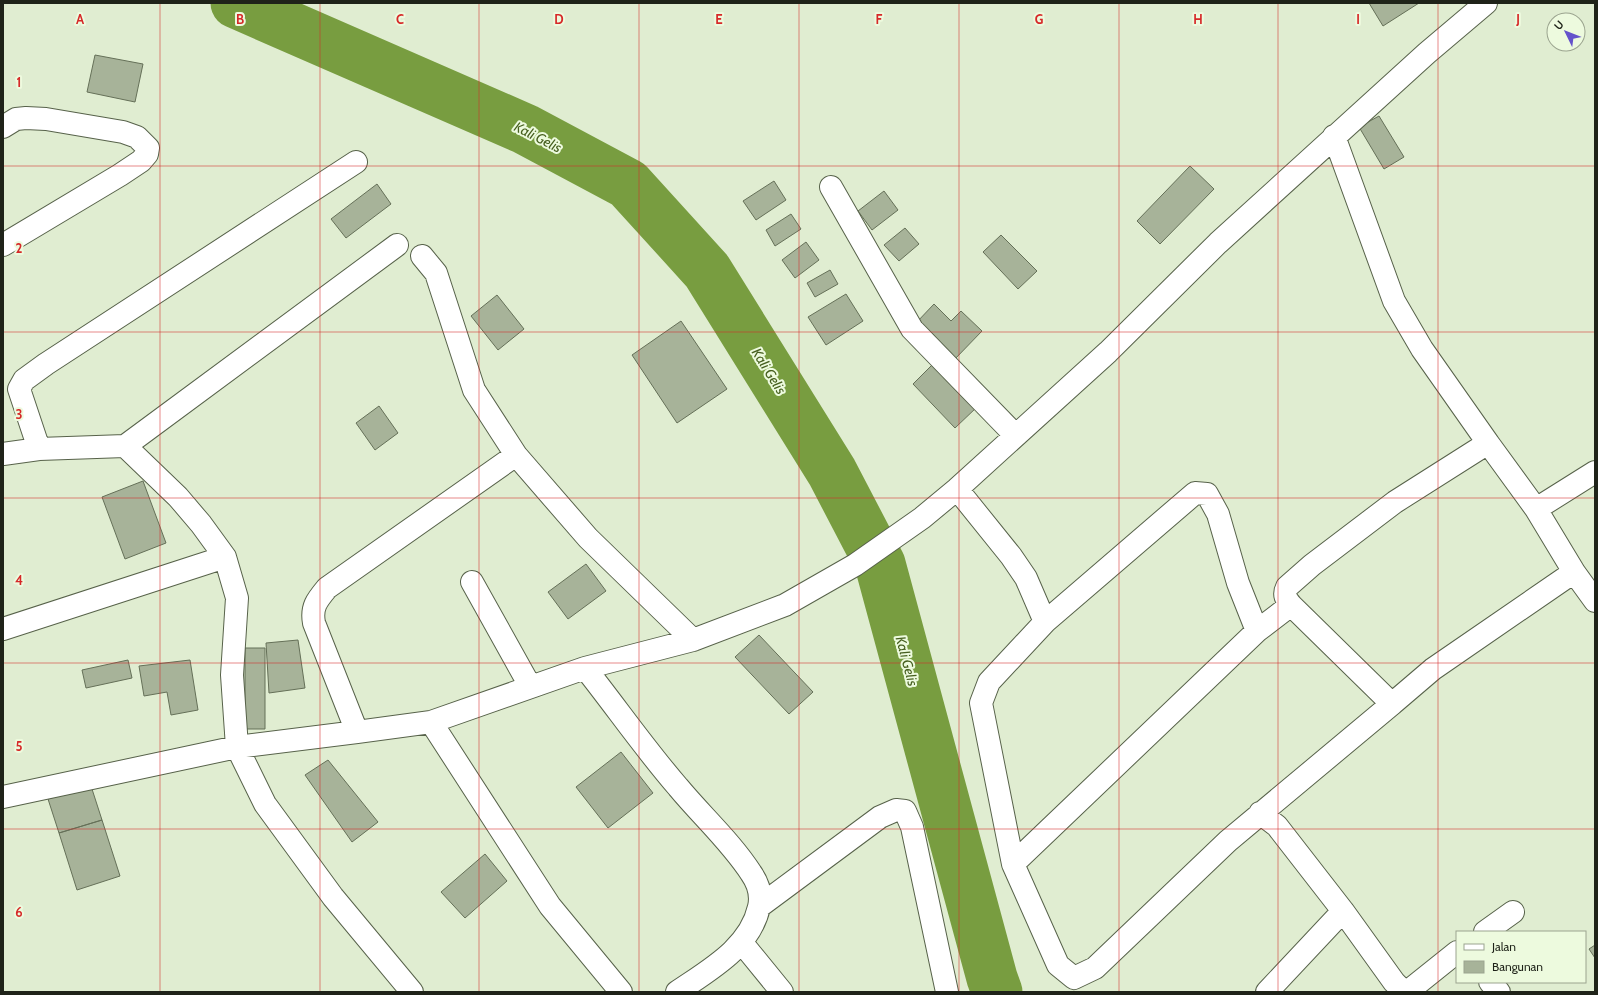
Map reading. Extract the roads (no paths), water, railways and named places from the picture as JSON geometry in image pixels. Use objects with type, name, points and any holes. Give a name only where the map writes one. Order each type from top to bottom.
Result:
[{"type":"street","points":[[3,797],[237,747],[431,722],[530,686],[585,668],[693,640],[785,606],[855,564],[922,518],[957,489],[1108,352],[1218,243],[1334,136],[1427,53],[1486,3]]},
{"type":"street","points":[[3,127],[16,119],[46,119],[123,132],[137,137],[148,148],[147,154],[141,161],[120,176],[3,245]]},
{"type":"street","points":[[1334,136],[1394,301],[1422,349],[1536,509],[1574,572],[1595,601]]},
{"type":"street","points":[[39,450],[19,389],[24,380],[46,364],[356,162]]},
{"type":"street","points":[[832,187],[912,329],[1016,436]]},
{"type":"street","points":[[3,454],[39,450],[125,446],[397,245]]},
{"type":"street","points":[[422,256],[436,273],[474,390],[516,455],[588,538],[693,640]]},
{"type":"street","points":[[1392,704],[1291,605],[1284,592],[1287,587],[1312,565],[1394,502],[1488,443]]},
{"type":"street","points":[[125,446],[178,497],[201,524],[225,557],[236,598],[232,675],[237,747],[265,804],[333,897],[412,992]]},
{"type":"street","points":[[357,732],[314,623],[312,614],[316,602],[327,588],[516,455]]},
{"type":"street","points":[[1536,509],[1595,472]]},
{"type":"street","points":[[957,489],[1019,567],[1026,578],[1045,622]]},
{"type":"street","points":[[1257,631],[1238,583],[1218,514],[1207,494],[1195,493],[1045,622],[989,682],[981,703],[1013,864],[1058,965],[1074,978],[1095,968],[1228,841],[1433,669],[1574,572]]},
{"type":"street","points":[[3,629],[225,557]]},
{"type":"street","points":[[472,582],[530,686]]},
{"type":"street","points":[[1013,864],[1257,631],[1291,605]]},
{"type":"street","points":[[585,668],[677,786],[741,859],[755,880],[760,893],[760,906],[752,926],[742,942],[714,966],[677,992]]},
{"type":"street","points":[[431,722],[550,906],[621,992]]},
{"type":"street","points":[[760,906],[880,817],[896,810],[905,811],[912,827],[948,992]]},
{"type":"street","points":[[1260,813],[1277,826],[1343,911],[1398,990],[1456,953]]},
{"type":"street","points":[[1267,992],[1343,911]]},
{"type":"street","points":[[1486,931],[1513,912]]},
{"type":"street","points":[[742,942],[782,992]]},
{"type":"street","points":[[1491,983],[1499,992]]},
{"type":"waterway","name":"Kali Gelis","points":[[236,3],[525,129],[628,184],[707,271],[832,472],[880,564],[997,992]]}]
